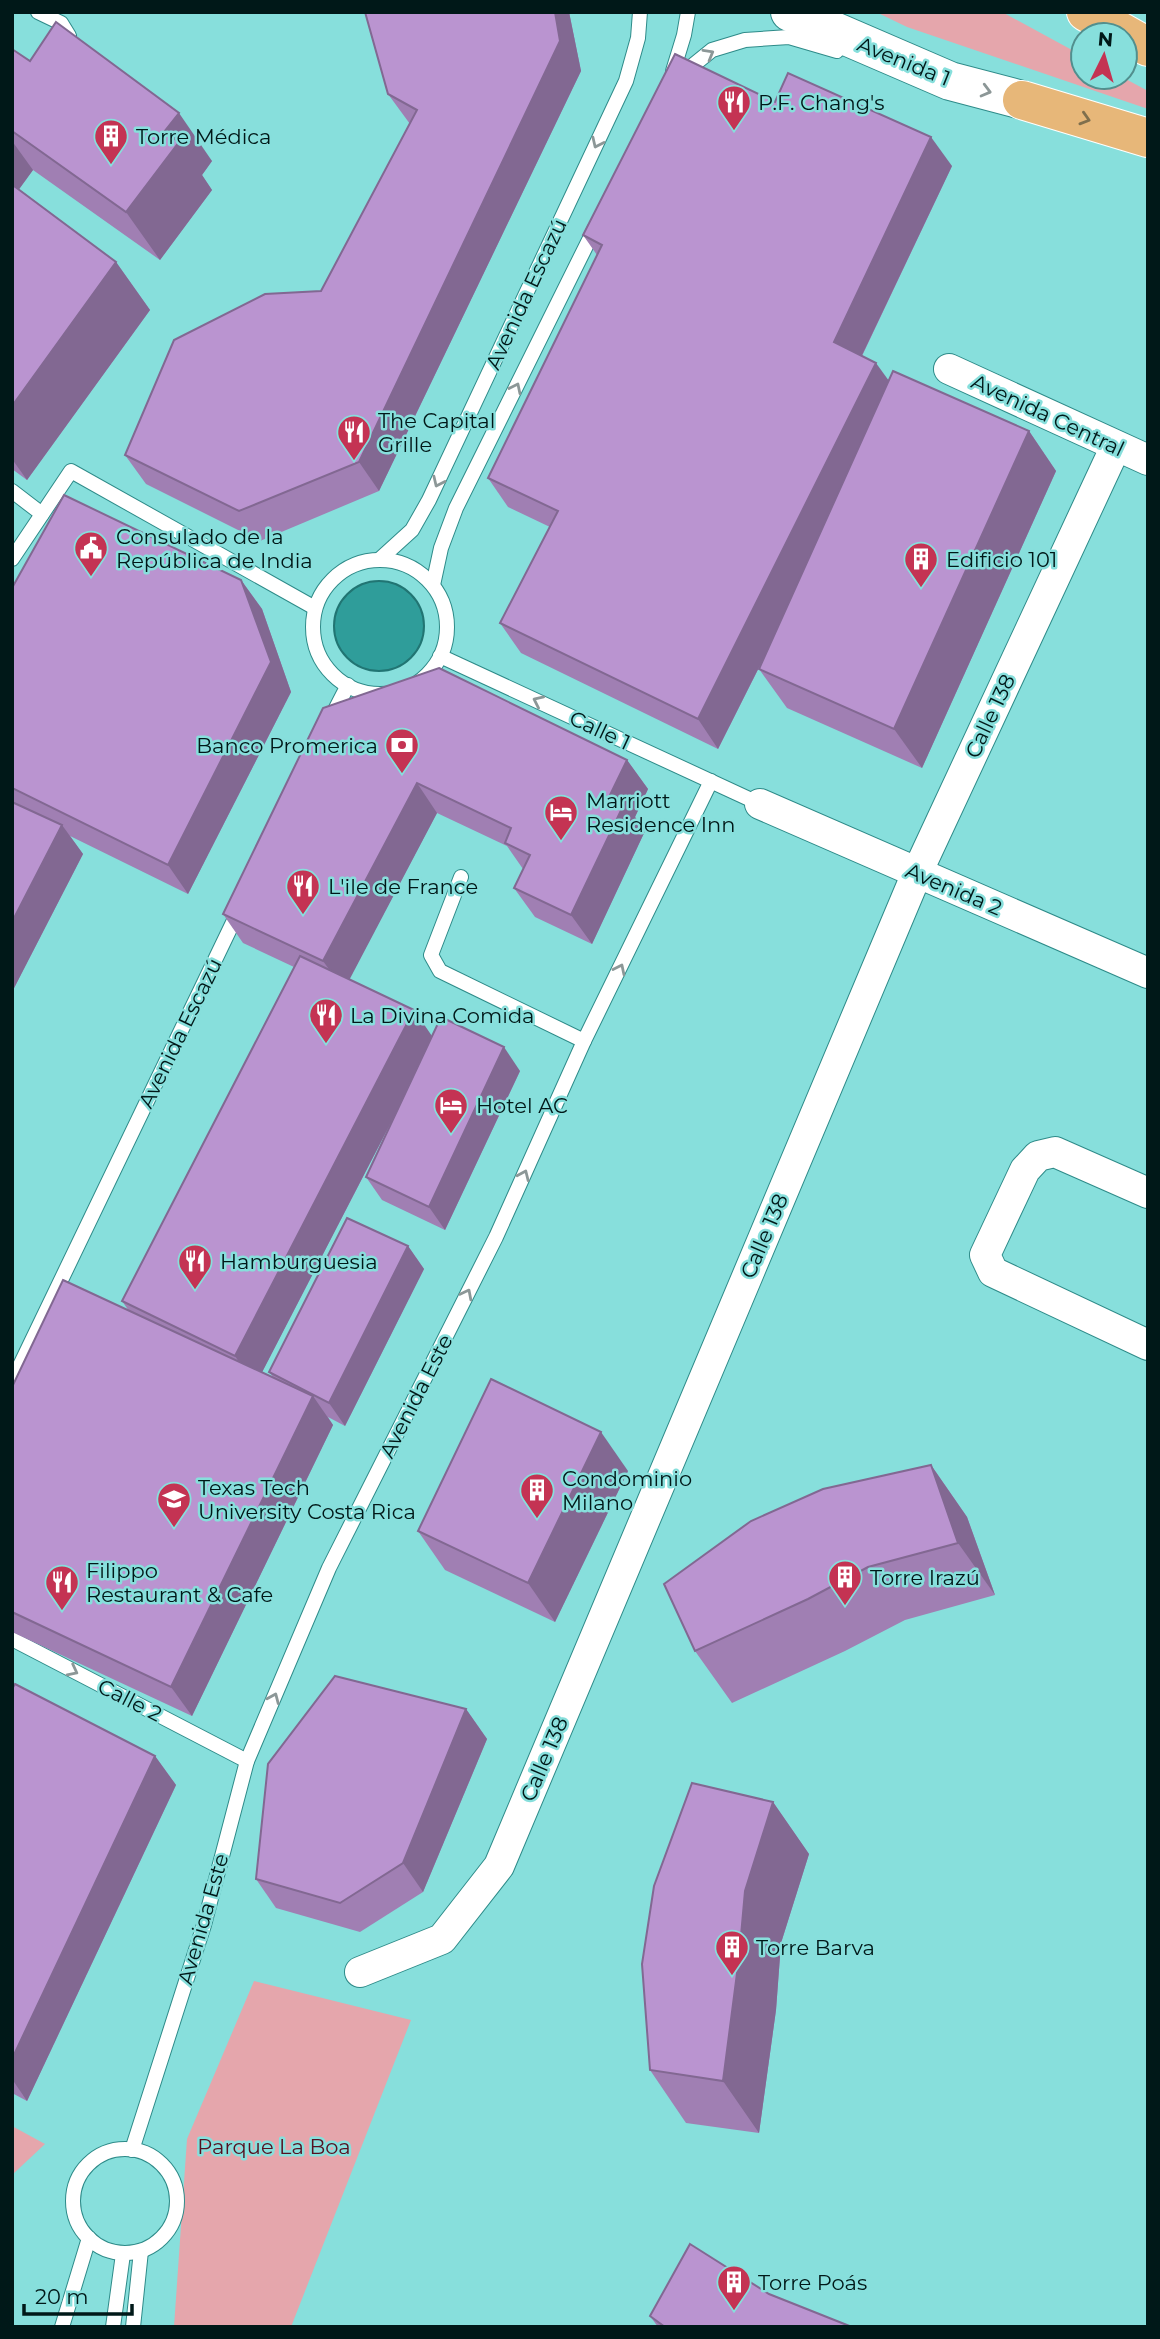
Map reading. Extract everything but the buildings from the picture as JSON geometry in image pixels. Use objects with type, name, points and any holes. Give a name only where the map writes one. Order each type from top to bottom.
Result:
[{"type":"highway","points":[[1086,12],[1148,47]]},
{"type":"highway","points":[[1022,100],[1148,138]]},
{"type":"street","name":"Avenida 1","points":[[790,12],[950,81],[1022,100]]},
{"type":"street","name":"Avenida Central","points":[[949,369],[1148,460]]},
{"type":"street","name":"Calle 138","points":[[360,1972],[442,1939],[499,1866],[917,873],[1116,446]]},
{"type":"street","name":"Avenida 2","points":[[760,804],[1148,973]]},
{"type":"street","points":[[1148,1193],[1055,1152],[1038,1156],[1025,1170],[985,1255],[993,1272],[1148,1345]]},
{"type":"lane","points":[[38,12],[61,23],[69,36],[66,49],[58,55]]},
{"type":"lane","name":"Avenida Escazú","points":[[379,560],[412,530],[429,500],[626,81],[638,38],[640,12]]},
{"type":"lane","points":[[688,12],[669,86],[712,50],[745,40],[789,37],[950,81]]},
{"type":"lane","name":"Avenida Escazú","points":[[433,585],[441,548],[456,508],[604,211]]},
{"type":"lane","points":[[12,559],[71,471],[315,608]]},
{"type":"lane","points":[[12,491],[42,514]]},
{"type":"lane","points":[[379,560],[399,563],[418,571],[433,585],[442,601],[447,620],[446,639],[430,672],[400,691],[382,694],[364,692],[348,685],[330,671],[318,652],[313,630],[315,608],[325,589],[339,573],[358,564],[379,560]]},
{"type":"lane","name":"Calle 1","points":[[440,656],[760,804]]},
{"type":"lane","points":[[324,735],[348,685]]},
{"type":"lane","name":"Avenida Este","points":[[132,2150],[204,1925],[247,1761],[329,1568],[496,1237],[584,1041],[711,781]]},
{"type":"lane","points":[[461,877],[431,955],[440,971],[584,1041]]},
{"type":"lane","name":"Avenida Escazú","points":[[12,1382],[246,897]]},
{"type":"lane","name":"Calle 2","points":[[12,1639],[247,1761]]},
{"type":"lane","points":[[115,2150],[132,2150],[148,2155],[163,2165],[173,2179],[178,2196],[176,2214],[169,2230],[157,2243],[141,2251],[123,2253],[106,2250],[80,2229],[74,2213],[73,2196],[77,2180],[86,2166],[99,2156],[115,2150]]},
{"type":"lane","points":[[62,2327],[89,2238]]},
{"type":"lane","points":[[133,2327],[141,2251]]},
{"type":"lane","points":[[113,2327],[123,2253]]},
{"type":"green space","points":[[876,12],[1002,12],[1069,48],[1069,82],[907,27]]},
{"type":"green space","points":[[1139,86],[1148,91],[1148,109],[1095,91],[1139,91]]},
{"type":"green space","name":"Parque La Boa","points":[[254,1981],[411,2020],[291,2327],[174,2327],[187,2139]]},
{"type":"green space","points":[[12,2126],[45,2144],[12,2175]]},
{"type":"water","points":[[379,581],[396,584],[411,594],[421,609],[424,626],[421,643],[411,658],[396,668],[379,671],[362,668],[347,658],[337,643],[334,626],[337,609],[347,594],[362,584]]},
{"type":"place","name":"P.F. Chang's","points":[[734,132]]},
{"type":"place","name":"Torre Médica","points":[[111,166]]},
{"type":"place","name":"The Capital Grille","points":[[354,462]]},
{"type":"place","name":"Consulado de la República de India","points":[[91,578]]},
{"type":"place","name":"Edificio 101","points":[[921,589]]},
{"type":"place","name":"Banco Promerica","points":[[402,775]]},
{"type":"place","name":"Marriott Residence Inn","points":[[561,842]]},
{"type":"place","name":"L'ile de France","points":[[303,916]]},
{"type":"place","name":"La Divina Comida","points":[[326,1045]]},
{"type":"place","name":"Hotel AC","points":[[451,1135]]},
{"type":"place","name":"Hamburguesia","points":[[195,1291]]},
{"type":"place","name":"Condominio Milano","points":[[537,1520]]},
{"type":"place","name":"Texas Tech University Costa Rica","points":[[174,1529]]},
{"type":"place","name":"Torre Irazú","points":[[845,1607]]},
{"type":"place","name":"Filippo Restaurant & Cafe","points":[[62,1612]]},
{"type":"place","name":"Torre Barva","points":[[732,1977]]},
{"type":"place","name":"Torre Poás","points":[[734,2312]]}]
